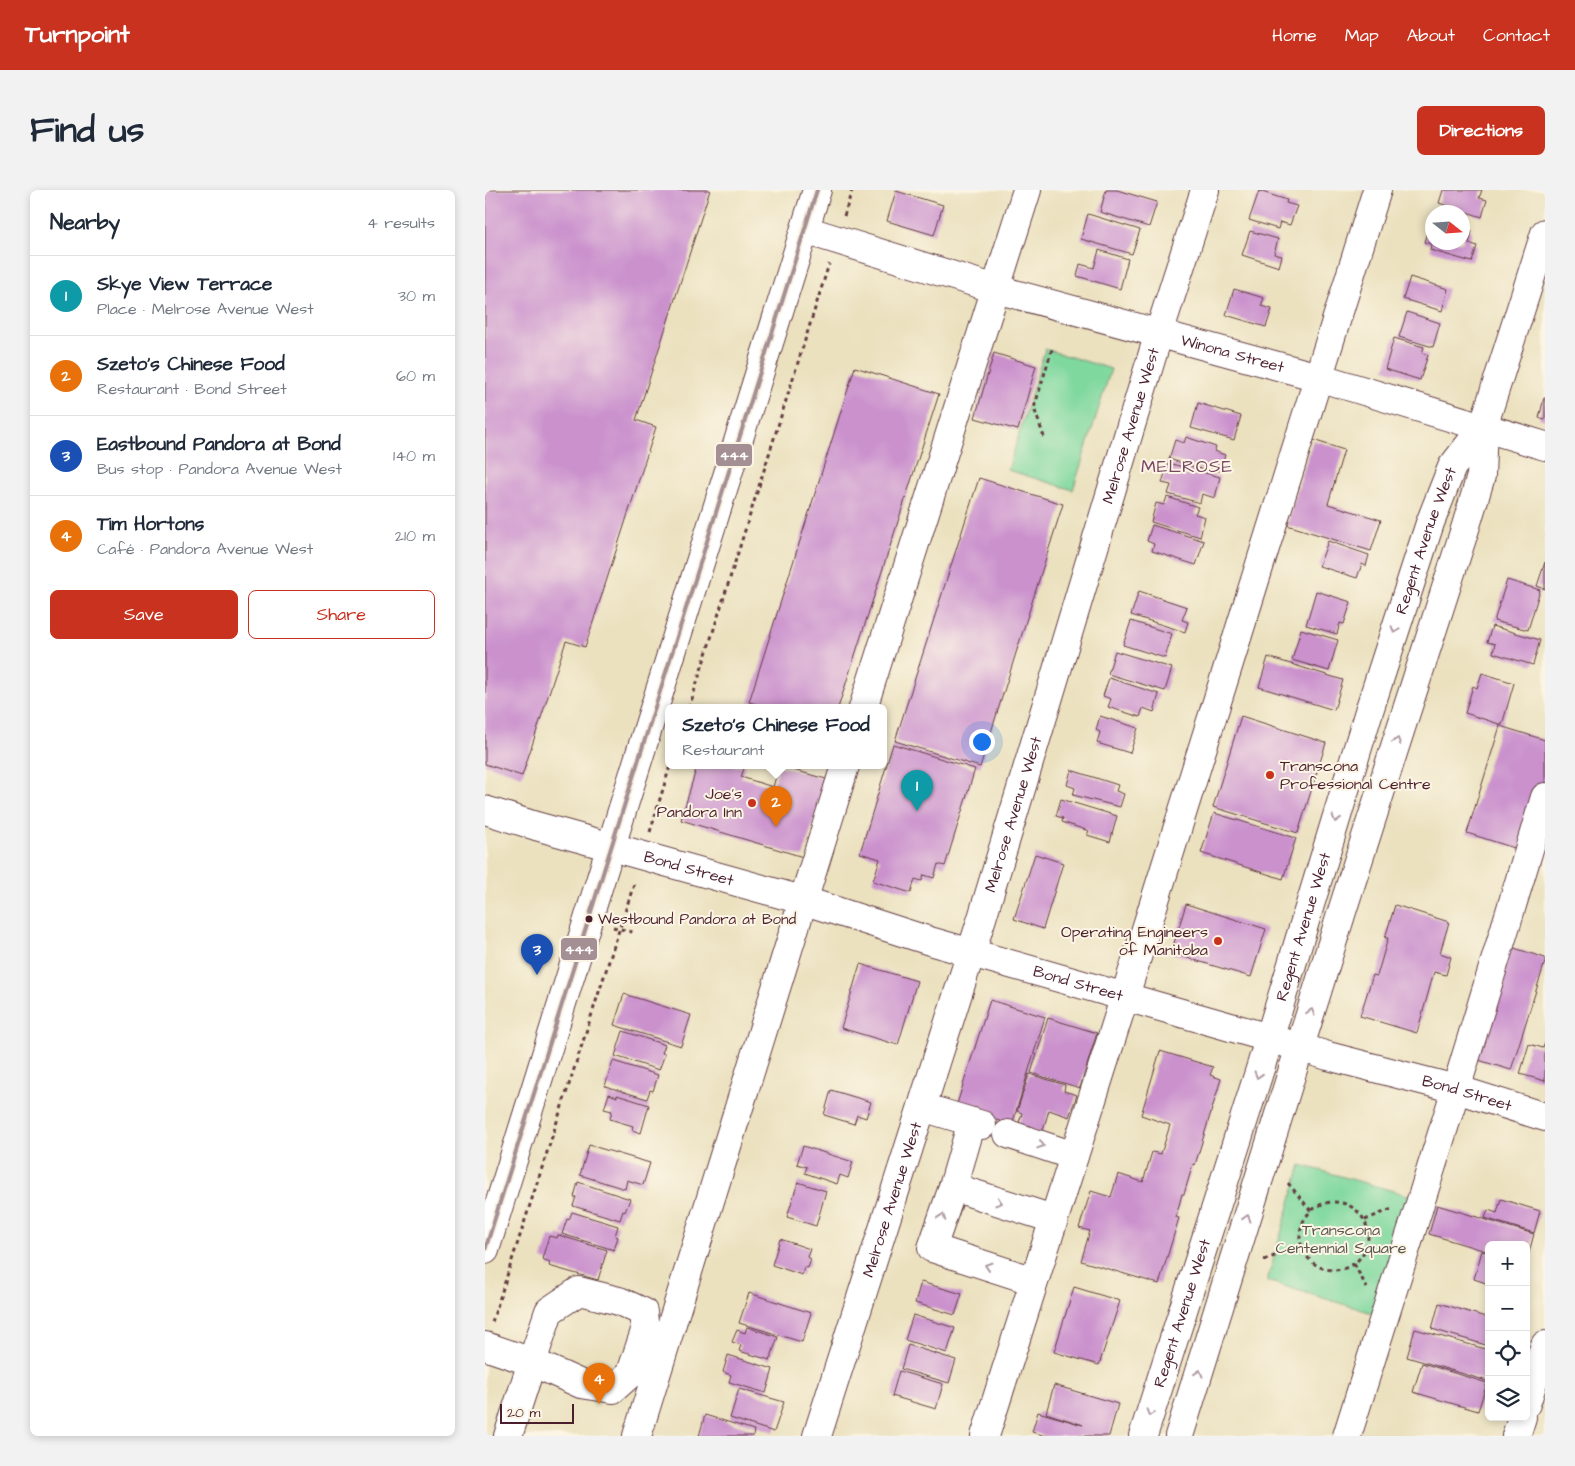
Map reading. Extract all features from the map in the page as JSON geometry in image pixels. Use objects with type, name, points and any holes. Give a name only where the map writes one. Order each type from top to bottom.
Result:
[{"type":"street","points":[[485,1250],[817,190]]},
{"type":"street","points":[[864,704],[1027,190]]},
{"type":"street","name":"Melrose Avenue West","points":[[817,1436],[971,952],[1159,333],[1205,190]]},
{"type":"street","points":[[985,1436],[1125,996],[1377,190]]},
{"type":"street","name":"Winona Street","points":[[805,230],[996,289],[1318,377],[1545,446]]},
{"type":"street","name":"Regent Avenue West","points":[[1179,1436],[1344,905],[1476,493],[1481,476],[1483,427],[1545,233]]},
{"type":"street","name":"Regent Avenue West","points":[[1143,1436],[1260,1069],[1369,711],[1430,523],[1452,467],[1483,427]]},
{"type":"street","points":[[637,1436],[844,769]]},
{"type":"street","points":[[1347,1436],[1456,1089],[1545,796]]},
{"type":"street","name":"Bond Street","points":[[485,810],[802,900],[971,952],[1328,1056],[1456,1089],[1545,1117]]},
{"type":"street","points":[[922,1108],[977,1124],[932,1248],[1034,1281]]},
{"type":"street","points":[[1008,1134],[1074,1156]]},
{"type":"street","points":[[953,1187],[1053,1219]]},
{"type":"street","points":[[488,1336],[532,1362],[508,1436]]},
{"type":"street","points":[[1530,1392],[1545,1345]]},
{"type":"street","points":[[1516,1436],[1521,1421]]},
{"type":"path","points":[[690,704],[852,190]]},
{"type":"path","points":[[1044,437],[1034,408],[1053,346]]},
{"type":"path","points":[[653,822],[670,769]]},
{"type":"path","points":[[488,1336],[632,888]]},
{"type":"path","points":[[612,926],[637,933]]},
{"type":"path","points":[[1288,1183],[1311,1211]]},
{"type":"path","points":[[1328,1202],[1343,1203],[1356,1209],[1365,1220],[1369,1236],[1365,1252],[1354,1264],[1339,1270],[1323,1268],[1309,1260],[1301,1246],[1300,1231],[1305,1218],[1315,1207],[1328,1202]]},
{"type":"path","points":[[1264,1260],[1301,1246]]},
{"type":"green space","points":[[1045,349],[1111,369],[1073,490],[1008,470]]},
{"type":"green space","name":"Transcona Centennial Square","points":[[1301,1165],[1415,1197],[1379,1315],[1267,1281]]},
{"type":"building","points":[[485,190],[710,190],[636,420],[656,427],[585,647],[566,641],[522,776],[485,764]]},
{"type":"building","points":[[1106,190],[1117,190],[1157,202],[1149,227],[1100,212]]},
{"type":"building","points":[[1443,190],[1482,190],[1479,198],[1487,200],[1482,217],[1470,213],[1470,205],[1445,205],[1439,203]]},
{"type":"building","points":[[896,191],[943,205],[934,235],[887,221]]},
{"type":"building","points":[[1259,191],[1287,200],[1286,203],[1297,206],[1290,225],[1280,222],[1278,229],[1249,220]]},
{"type":"building","points":[[1088,214],[1140,230],[1132,254],[1081,239]]},
{"type":"building","points":[[1250,231],[1278,239],[1274,254],[1282,256],[1279,267],[1242,255]]},
{"type":"building","points":[[1470,243],[1477,246],[1472,262],[1430,250],[1470,250]]},
{"type":"building","points":[[1099,250],[1128,259],[1120,289],[1077,276],[1080,264],[1094,268]]},
{"type":"building","points":[[1410,277],[1448,289],[1442,311],[1403,299]]},
{"type":"building","points":[[1234,289],[1264,298],[1261,306],[1272,309],[1266,327],[1226,315]]},
{"type":"building","points":[[1407,312],[1440,323],[1433,347],[1399,337]]},
{"type":"building","points":[[1394,338],[1424,347],[1422,353],[1428,355],[1420,380],[1385,369]]},
{"type":"building","points":[[994,353],[1036,366],[1018,430],[975,418]]},
{"type":"building","points":[[855,367],[939,394],[839,704],[756,704],[749,702]]},
{"type":"building","points":[[1545,398],[1545,420],[1539,418]]},
{"type":"building","points":[[1198,403],[1241,416],[1234,440],[1191,428]]},
{"type":"building","points":[[1186,437],[1216,447],[1214,451],[1225,455],[1220,471],[1209,468],[1208,471],[1169,459],[1175,440],[1184,443]]},
{"type":"building","points":[[1313,440],[1344,450],[1328,504],[1381,520],[1371,551],[1287,525]]},
{"type":"building","points":[[1168,463],[1220,477],[1215,498],[1202,494],[1200,503],[1168,494],[1171,485],[1162,483]]},
{"type":"building","points":[[979,478],[1063,504],[980,767],[895,741]]},
{"type":"building","points":[[1167,497],[1198,507],[1195,514],[1205,517],[1200,537],[1151,522],[1156,503],[1164,505]]},
{"type":"building","points":[[1152,525],[1204,541],[1196,565],[1152,551],[1154,544],[1147,541]]},
{"type":"building","points":[[1328,541],[1369,555],[1366,566],[1362,564],[1357,578],[1319,566]]},
{"type":"building","points":[[1545,562],[1545,589],[1537,586]]},
{"type":"building","points":[[1507,580],[1540,590],[1528,630],[1494,621]]},
{"type":"building","points":[[1139,591],[1187,607],[1182,620],[1188,622],[1185,632],[1131,615]]},
{"type":"building","points":[[1316,591],[1351,602],[1344,624],[1340,623],[1337,634],[1306,625]]},
{"type":"building","points":[[1131,621],[1172,634],[1165,658],[1123,645]]},
{"type":"building","points":[[1492,626],[1540,640],[1533,665],[1493,653],[1495,644],[1487,642]]},
{"type":"building","points":[[1301,629],[1338,640],[1329,671],[1292,660]]},
{"type":"building","points":[[1115,651],[1172,668],[1165,691],[1108,674]]},
{"type":"building","points":[[1268,657],[1343,680],[1334,710],[1259,687]]},
{"type":"building","points":[[1482,673],[1514,683],[1502,725],[1465,713],[1473,686],[1477,688]]},
{"type":"building","points":[[1109,678],[1159,694],[1154,712],[1143,708],[1140,717],[1108,707],[1111,699],[1103,696]]},
{"type":"building","points":[[1100,716],[1138,728],[1130,753],[1097,743],[1100,732],[1096,730]]},
{"type":"building","name":"Transcona Professional Centre","points":[[1241,716],[1326,743],[1298,833],[1213,807]]},
{"type":"building","points":[[1500,726],[1545,740],[1545,783],[1524,851],[1467,833]]},
{"type":"building","points":[[893,744],[975,769],[945,866],[938,864],[934,878],[924,875],[922,881],[915,879],[911,893],[873,881],[880,859],[860,853],[887,769]]},
{"type":"building","name":"Joe's Pandora Inn","points":[[696,769],[744,769],[741,777],[773,787],[778,769],[790,769],[826,779],[803,857],[681,820]]},
{"type":"building","points":[[1071,770],[1118,785],[1116,791],[1124,794],[1120,807],[1073,795],[1075,788],[1067,785]]},
{"type":"building","points":[[1061,799],[1117,816],[1110,842],[1087,835],[1089,831],[1062,822],[1063,818],[1056,816]]},
{"type":"building","points":[[1214,813],[1296,838],[1283,879],[1201,853]]},
{"type":"building","points":[[1035,854],[1063,863],[1043,929],[1014,919]]},
{"type":"building","name":"Operating Engineers of Manitoba","points":[[1186,904],[1266,929],[1251,977],[1171,953]]},
{"type":"building","points":[[1395,905],[1449,922],[1440,953],[1451,957],[1446,975],[1434,972],[1417,1033],[1360,1016],[1373,975],[1377,976],[1388,938],[1385,938]]},
{"type":"building","points":[[1511,947],[1545,958],[1545,962],[1511,1070],[1475,1059]]},
{"type":"building","points":[[860,964],[917,981],[898,1045],[841,1028]]},
{"type":"building","points":[[624,994],[691,1015],[681,1046],[614,1025]]},
{"type":"building","points":[[990,1000],[1045,1017],[1012,1125],[956,1107]]},
{"type":"building","points":[[1048,1018],[1097,1033],[1080,1088],[1031,1073]]},
{"type":"building","points":[[623,1031],[665,1045],[662,1053],[665,1054],[659,1070],[615,1056]]},
{"type":"building","points":[[1545,1043],[1545,1081],[1520,1074],[1529,1044],[1543,1048]]},
{"type":"building","points":[[1160,1051],[1213,1067],[1210,1075],[1221,1079],[1195,1165],[1193,1164],[1184,1194],[1182,1194],[1176,1217],[1179,1218],[1159,1284],[1081,1261],[1090,1231],[1079,1228],[1091,1191],[1111,1197],[1118,1174],[1143,1182],[1152,1152],[1161,1154],[1170,1125],[1141,1115]]},
{"type":"building","points":[[613,1061],[658,1075],[653,1091],[650,1090],[647,1099],[605,1086]]},
{"type":"building","points":[[1029,1074],[1065,1085],[1064,1091],[1077,1095],[1069,1117],[1049,1110],[1042,1134],[1018,1126],[1022,1113],[1017,1111]]},
{"type":"building","points":[[831,1090],[871,1102],[866,1118],[857,1115],[854,1124],[824,1115]]},
{"type":"building","points":[[609,1094],[649,1105],[641,1133],[632,1130],[633,1126],[610,1119],[612,1111],[604,1109]]},
{"type":"building","points":[[589,1145],[650,1163],[643,1185],[627,1180],[625,1189],[580,1175]]},
{"type":"building","points":[[803,1146],[853,1162],[848,1178],[840,1175],[837,1184],[805,1173],[807,1167],[797,1164]]},
{"type":"building","points":[[578,1182],[630,1199],[620,1220],[573,1206]]},
{"type":"building","points":[[798,1182],[826,1191],[816,1226],[787,1217]]},
{"type":"building","points":[[1501,1199],[1540,1211],[1534,1233],[1485,1218],[1488,1210],[1497,1213]]},
{"type":"building","points":[[1437,1205],[1534,1234],[1530,1249],[1530,1241],[1485,1241],[1485,1251],[1429,1234]]},
{"type":"building","points":[[572,1212],[618,1226],[615,1236],[618,1237],[614,1250],[562,1234],[567,1219],[569,1220]]},
{"type":"building","points":[[558,1235],[607,1250],[598,1280],[549,1266],[550,1262],[542,1259],[549,1236],[557,1238]]},
{"type":"building","points":[[780,1239],[810,1249],[807,1257],[811,1259],[808,1268],[804,1267],[802,1275],[772,1265]]},
{"type":"building","points":[[1482,1251],[1485,1252],[1485,1283],[1474,1279]]},
{"type":"building","points":[[921,1282],[962,1294],[955,1315],[915,1303]]},
{"type":"building","points":[[1074,1287],[1120,1301],[1099,1365],[1054,1352]]},
{"type":"building","points":[[749,1293],[811,1313],[802,1342],[739,1323]]},
{"type":"building","points":[[1439,1303],[1485,1317],[1485,1345],[1432,1329]]},
{"type":"building","points":[[913,1315],[955,1328],[947,1353],[905,1340]]},
{"type":"building","points":[[747,1327],[778,1337],[770,1360],[739,1351],[741,1345],[732,1342],[737,1330],[745,1333]]},
{"type":"building","points":[[1415,1329],[1485,1349],[1485,1380],[1407,1357]]},
{"type":"building","points":[[908,1345],[956,1360],[949,1383],[901,1369]]},
{"type":"building","points":[[728,1355],[773,1369],[766,1393],[729,1382],[731,1375],[723,1372]]},
{"type":"building","points":[[1422,1363],[1485,1382],[1485,1389],[1478,1411],[1413,1392]]},
{"type":"building","points":[[899,1371],[943,1384],[936,1409],[892,1396]]},
{"type":"building","points":[[1054,1385],[1118,1404],[1109,1436],[1046,1436],[1032,1432],[1038,1412],[1083,1425],[1046,1413]]},
{"type":"building","points":[[739,1389],[784,1402],[774,1432],[730,1418]]},
{"type":"building","points":[[705,1415],[754,1430],[753,1436],[699,1436]]},
{"type":"transit line","name":"444","points":[[485,1250],[817,190]]},
{"type":"place","name":"Transcona Professional Centre","points":[[1270,775]]},
{"type":"place","name":"Joe's Pandora Inn","points":[[752,803]]},
{"type":"place","name":"Skye View Terrace","points":[[917,811]]},
{"type":"place","name":"Szeto's Chinese Food","points":[[776,827]]},
{"type":"place","name":"Westbound Pandora at Bond","points":[[589,919]]},
{"type":"place","name":"Operating Engineers of Manitoba","points":[[1218,941]]},
{"type":"place","name":"Eastbound Pandora at Bond","points":[[537,975]]},
{"type":"place","name":"Tim Hortons","points":[[599,1404]]},
{"type":"district","name":"MELROSE","points":[[1187,466]]}]
